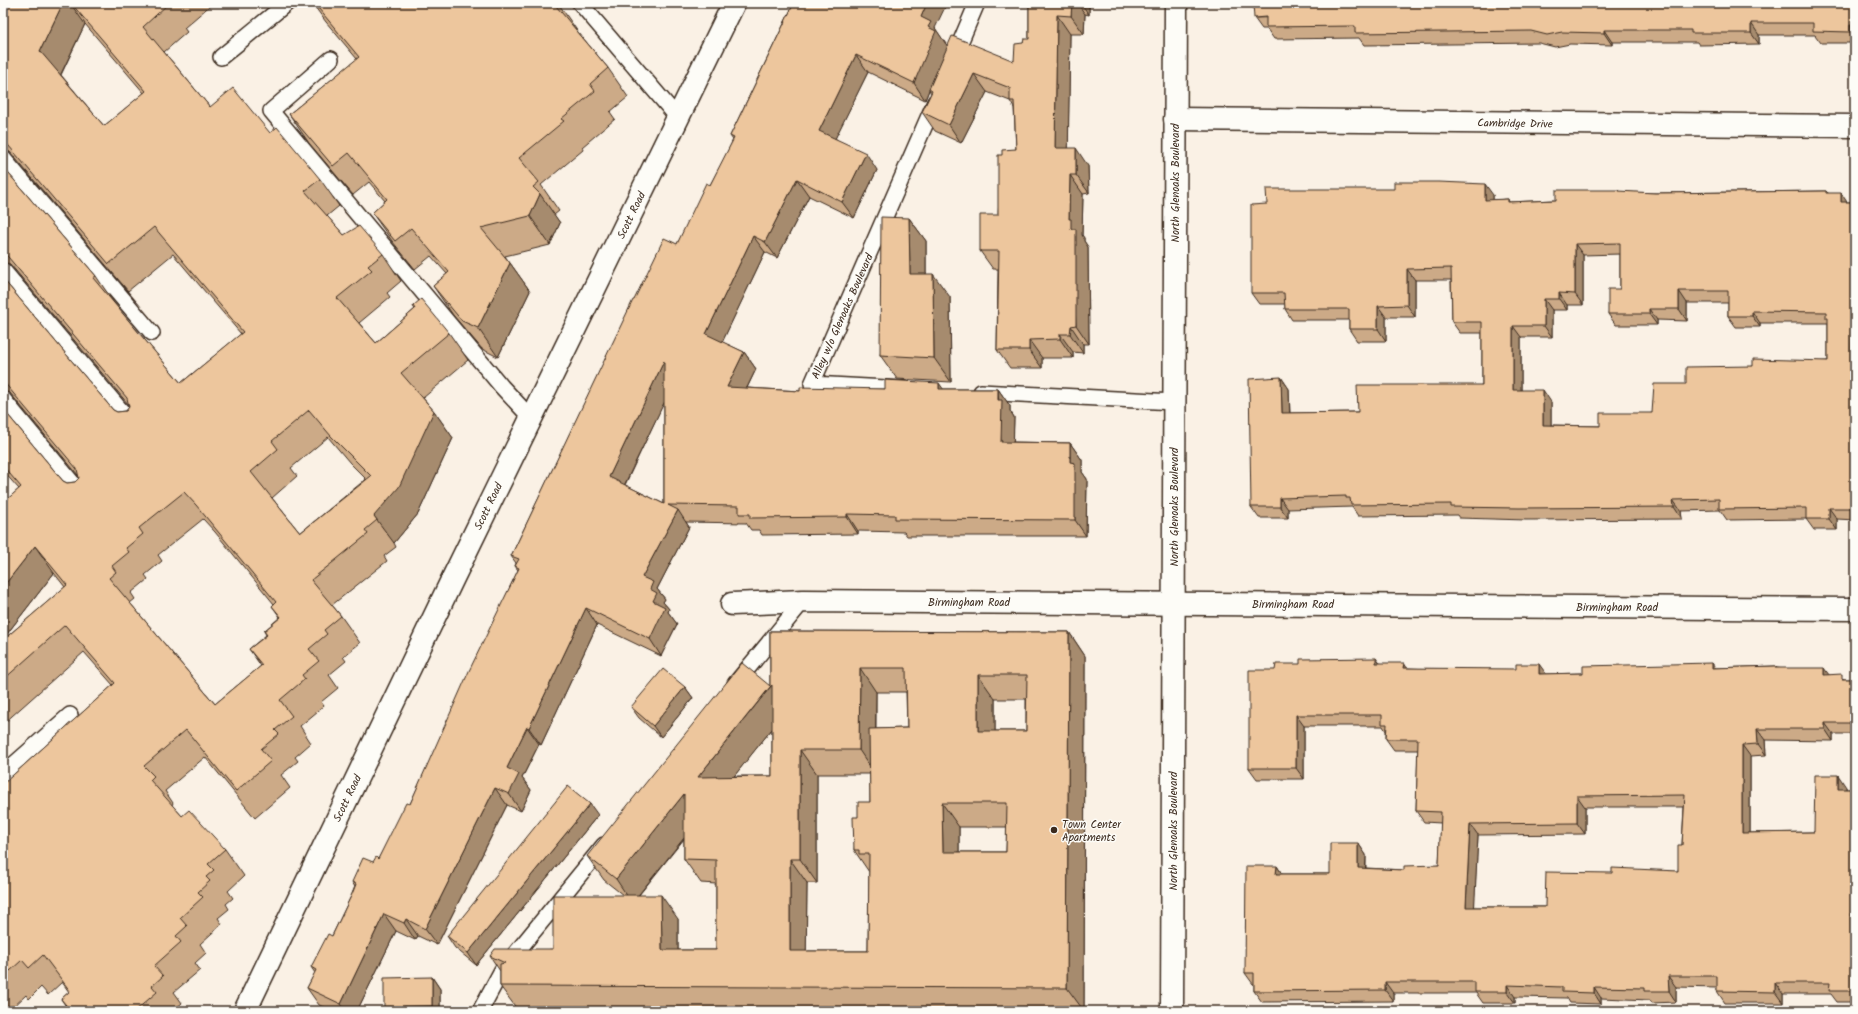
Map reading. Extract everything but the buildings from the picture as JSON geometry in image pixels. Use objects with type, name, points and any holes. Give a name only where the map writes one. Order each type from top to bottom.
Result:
[{"type":"street","name":"North Glenoaks Boulevard","points":[[1172,1011],[1176,3]]},
{"type":"street","name":"Scott Road","points":[[245,1011],[531,418],[733,4]]},
{"type":"street","name":"Cambridge Drive","points":[[1175,119],[1855,126]]},
{"type":"street","name":"Birmingham Road","points":[[732,604],[803,601],[1855,609]]},
{"type":"lane","points":[[221,57],[287,3]]},
{"type":"lane","points":[[580,3],[678,118]]},
{"type":"lane","points":[[949,68],[977,3]]},
{"type":"lane","points":[[331,59],[272,112],[497,380],[531,418]]},
{"type":"lane","name":"Alley w/o Glenoaks Boulevard","points":[[922,390],[812,384],[940,90]]},
{"type":"lane","points":[[3,158],[152,334]]},
{"type":"lane","points":[[3,270],[139,431]]},
{"type":"lane","points":[[969,392],[1174,402]]},
{"type":"lane","points":[[3,399],[89,502]]},
{"type":"lane","points":[[727,693],[803,601]]},
{"type":"lane","points":[[3,774],[70,715]]},
{"type":"lane","points":[[480,1011],[502,970],[612,835]]},
{"type":"place","name":"Town Center Apartments","points":[[1054,830]]}]
